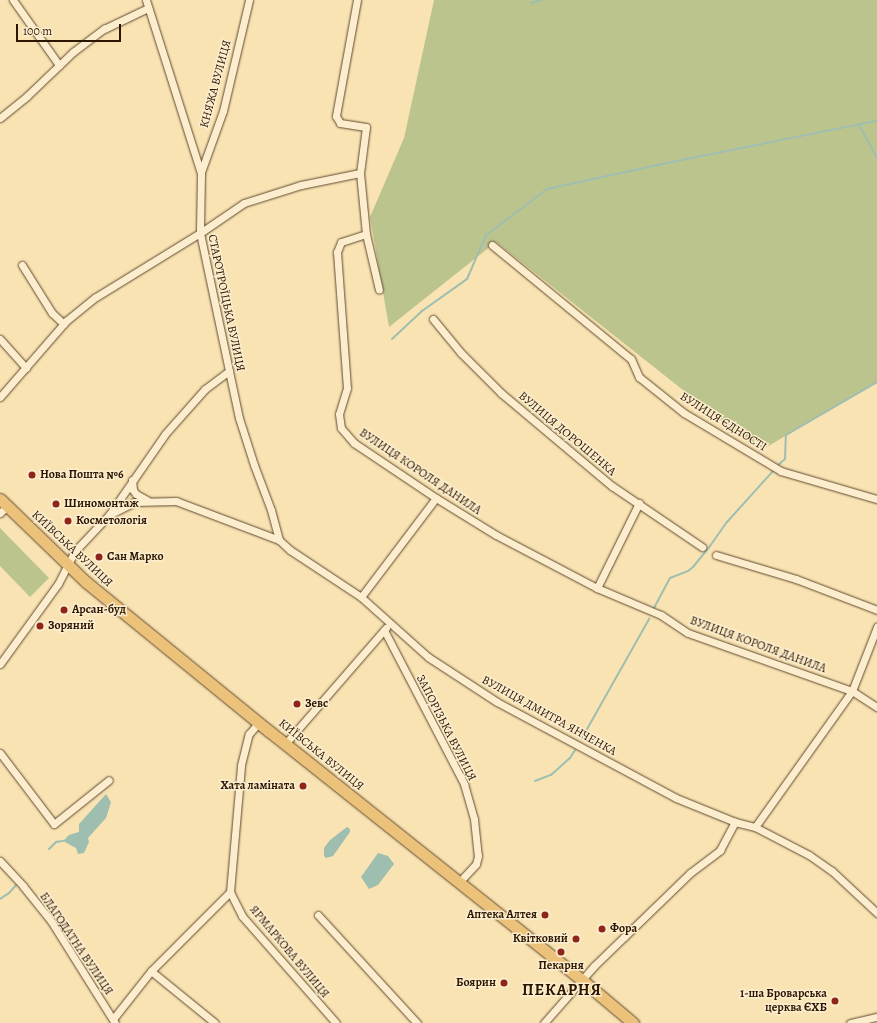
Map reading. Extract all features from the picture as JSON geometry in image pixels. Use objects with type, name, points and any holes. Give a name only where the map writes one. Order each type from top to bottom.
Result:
[{"type":"main road","name":"КИЇВСЬКА ВУЛИЦЯ","points":[[2,506],[67,565],[285,744],[582,980],[633,1023]]},
{"type":"street","points":[[13,0],[59,65]]},
{"type":"street","name":"СТАРОТРОЇЦЬКА ВУЛИЦЯ","points":[[146,0],[201,173],[200,233],[229,371],[242,425],[254,465],[271,510],[279,540]]},
{"type":"street","name":"КНЯЖА ВУЛИЦЯ","points":[[201,173],[223,111],[249,0]]},
{"type":"street","points":[[357,0],[336,116],[340,123],[366,127],[360,174],[366,234],[380,290]]},
{"type":"street","points":[[0,118],[27,96],[73,52],[104,29],[148,8]]},
{"type":"street","points":[[0,397],[64,324],[96,297],[200,233],[244,203],[301,185],[360,174]]},
{"type":"street","name":"ВУЛИЦЯ КОРОЛЯ ДАНИЛА","points":[[366,234],[341,242],[337,252],[347,388],[339,414],[341,428],[354,443],[436,498],[496,535],[597,588],[661,615],[688,634],[852,691],[877,707]]},
{"type":"street","name":"ВУЛИЦЯ ЄДНОСТІ","points":[[492,245],[631,359],[639,377],[684,413],[781,471],[877,499]]},
{"type":"street","points":[[22,265],[52,312],[64,324]]},
{"type":"street","name":"ВУЛИЦЯ ДОРОШЕНКА","points":[[433,319],[461,353],[501,393],[612,486],[702,546]]},
{"type":"street","points":[[0,339],[26,368]]},
{"type":"street","points":[[0,664],[58,584],[74,552],[109,515],[132,480],[166,434],[188,407],[206,389],[229,371]]},
{"type":"street","points":[[132,480],[132,490],[149,501]]},
{"type":"street","points":[[361,597],[436,498]]},
{"type":"street","name":"ВУЛИЦЯ ДМИТРА ЯНЧЕНКА","points":[[109,515],[134,502],[176,501],[279,540],[361,597],[428,657],[497,702],[676,798],[735,822],[755,827],[809,855],[832,871],[877,913]]},
{"type":"street","points":[[597,588],[639,503]]},
{"type":"street","points":[[716,555],[796,579],[877,610]]},
{"type":"street","points":[[285,744],[390,623]]},
{"type":"street","points":[[755,827],[852,691],[877,627]]},
{"type":"street","name":"ЗАПОРІЗЬКА ВУЛИЦЯ","points":[[384,630],[464,784],[474,819],[478,856],[476,864],[459,882]]},
{"type":"street","points":[[114,1021],[151,971],[230,892],[242,765],[249,734],[259,722]]},
{"type":"street","points":[[0,753],[54,824],[109,780]]},
{"type":"street","points":[[544,1023],[624,936],[690,873],[720,850],[735,822]]},
{"type":"street","name":"БЛАГОДАТНА ВУЛИЦЯ","points":[[0,861],[23,886],[51,921],[114,1021]]},
{"type":"street","name":"ЯРМАРКОВА ВУЛИЦЯ","points":[[230,892],[242,916],[336,1023]]},
{"type":"street","points":[[318,915],[417,1023]]},
{"type":"street","points":[[151,971],[215,1023]]},
{"type":"street","points":[[851,1023],[877,1017]]},
{"type":"green space","points":[[434,0],[877,0],[877,382],[760,451],[496,242],[389,327],[370,217],[404,138]]},
{"type":"green space","points":[[0,528],[49,578],[30,597],[0,566]]},
{"type":"shaded area","points":[[106,794],[111,802],[106,818],[88,838],[89,842],[84,853],[78,854],[76,848],[63,841],[69,835],[79,832],[79,824]]},
{"type":"shaded area","points":[[347,827],[350,829],[350,832],[333,856],[326,858],[324,856],[324,848],[330,840]]},
{"type":"shaded area","points":[[378,853],[388,856],[394,864],[378,885],[369,889],[361,877]]},
{"type":"waterway","points":[[531,3],[542,0]]},
{"type":"waterway","points":[[392,339],[422,311],[467,279],[486,235],[547,189],[686,159],[877,121]]},
{"type":"waterway","points":[[859,125],[877,157]]},
{"type":"waterway","points":[[777,466],[785,459],[786,435],[877,382]]},
{"type":"waterway","points":[[654,608],[670,578],[688,571],[693,567],[727,522],[774,470]]},
{"type":"waterway","points":[[582,738],[649,619]]},
{"type":"waterway","points":[[535,781],[551,775],[570,758],[575,750]]},
{"type":"waterway","points":[[49,849],[56,842],[63,841]]},
{"type":"waterway","points":[[0,899],[9,893],[18,883]]},
{"type":"place","name":"Нова Пошта №6","points":[[32,475]]},
{"type":"place","name":"Шиномонтаж","points":[[56,504]]},
{"type":"place","name":"Косметологія","points":[[68,521]]},
{"type":"place","name":"Сан Марко","points":[[99,557]]},
{"type":"place","name":"Арсан-буд","points":[[64,610]]},
{"type":"place","name":"Зоряний","points":[[40,626]]},
{"type":"place","name":"Зевс","points":[[297,704]]},
{"type":"place","name":"Хата ламіната","points":[[303,786]]},
{"type":"place","name":"Аптека Алтея","points":[[545,915]]},
{"type":"place","name":"Фора","points":[[602,929]]},
{"type":"place","name":"Квітковий","points":[[576,939]]},
{"type":"place","name":"Пекарня","points":[[561,952]]},
{"type":"place","name":"Боярин","points":[[504,983]]},
{"type":"place","name":"1-ша Броварська церква ЄХБ","points":[[835,1001]]},
{"type":"district","name":"ПЕКАРНЯ","points":[[562,990]]}]
